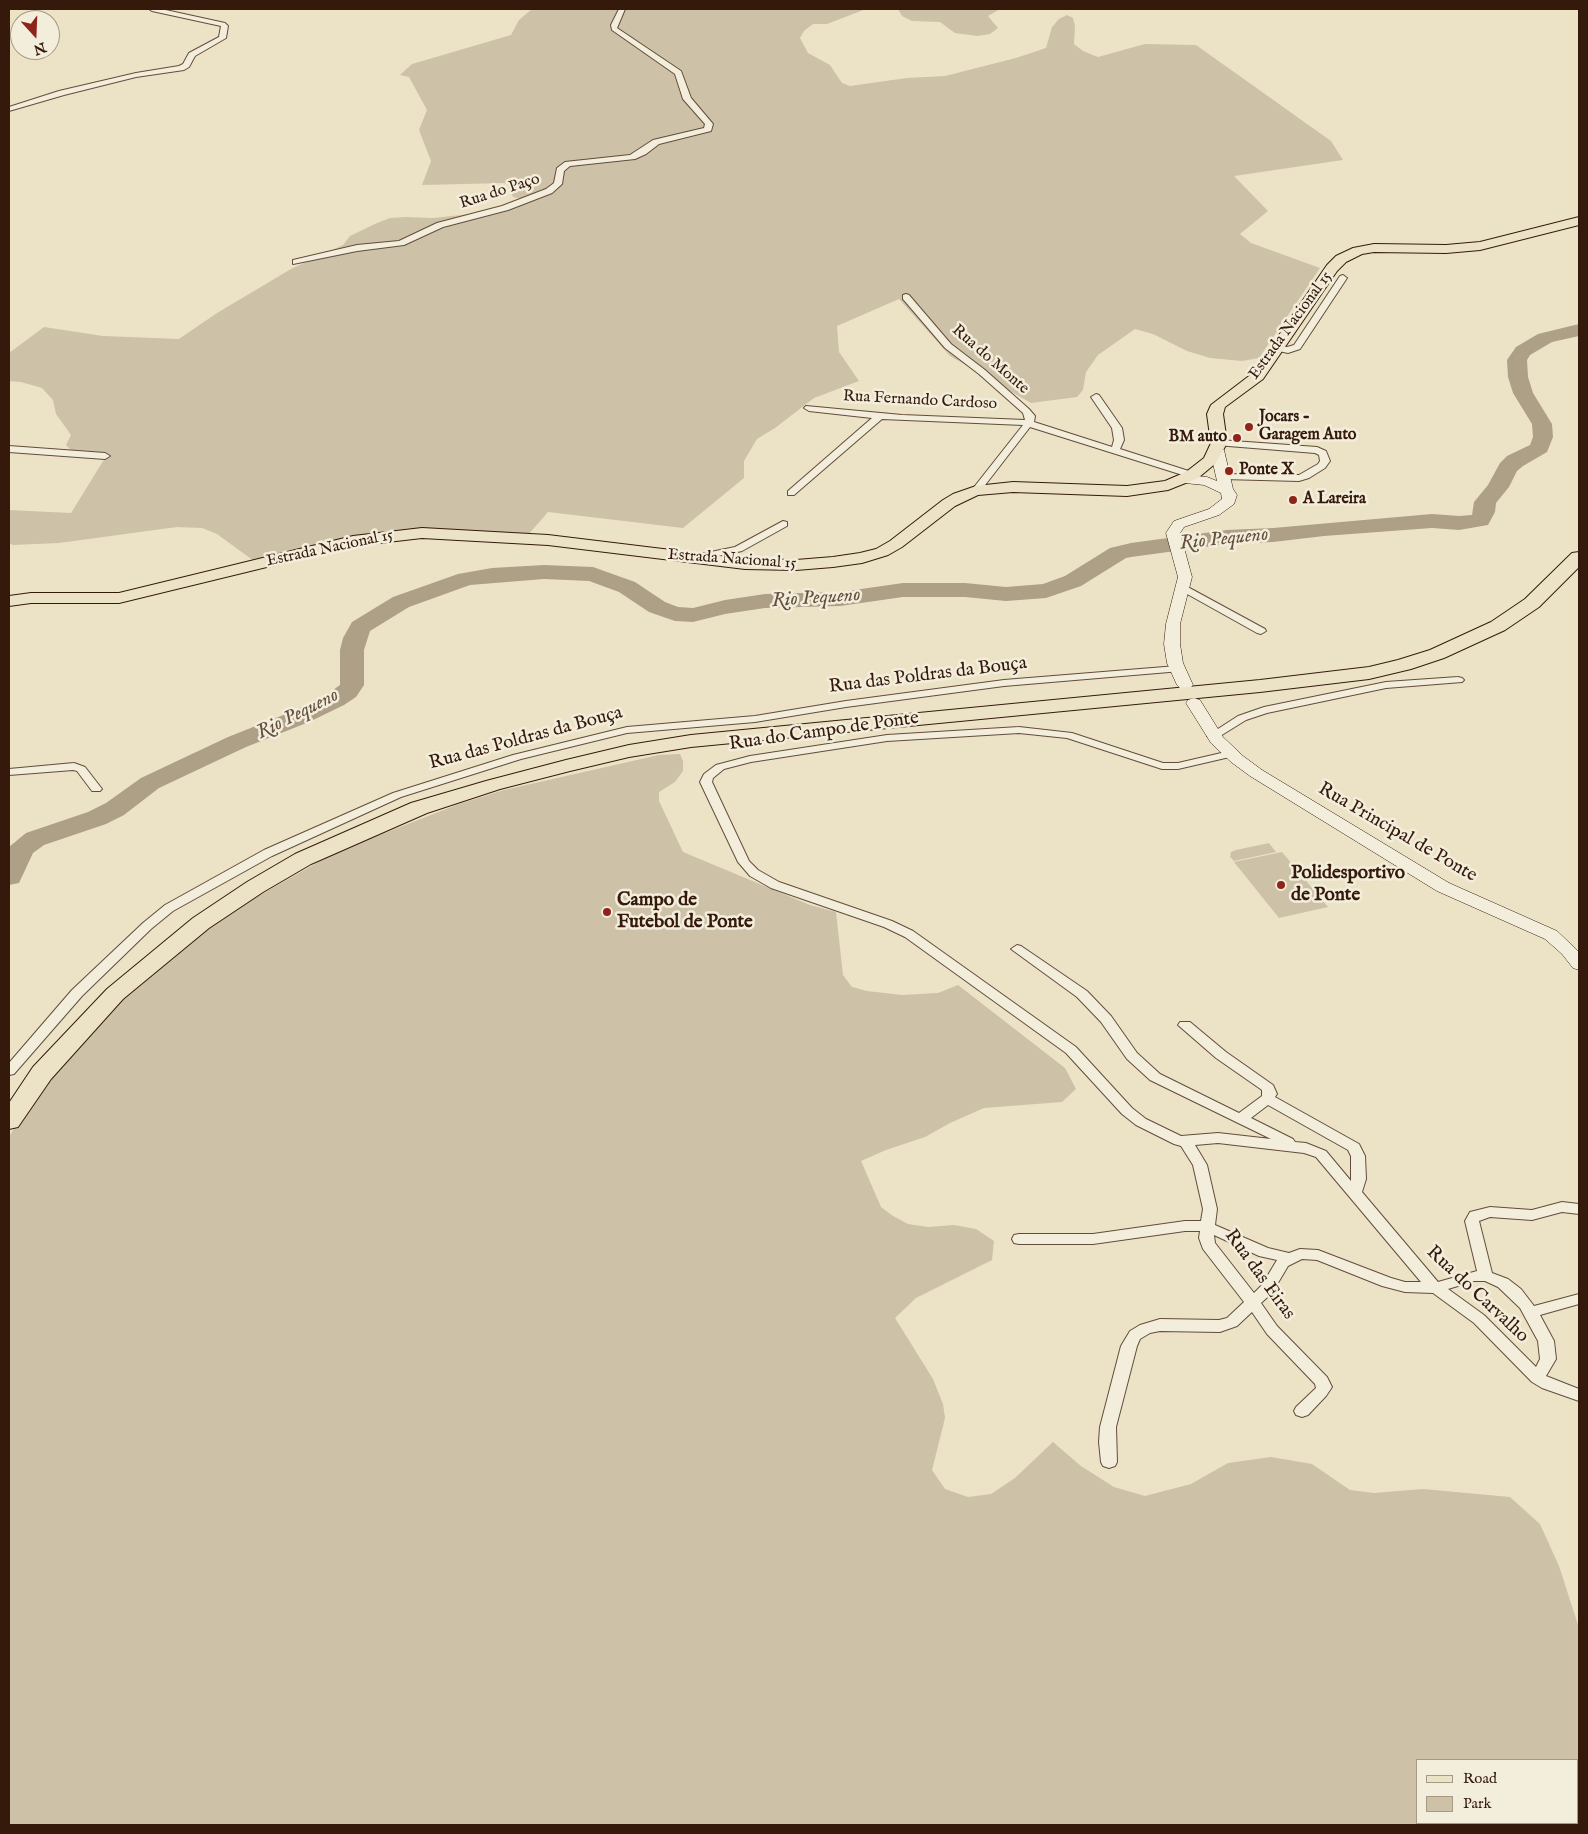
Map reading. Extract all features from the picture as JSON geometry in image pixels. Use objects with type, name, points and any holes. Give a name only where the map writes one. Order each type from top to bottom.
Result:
[{"type":"highway","points":[[9,1094],[38,1057],[84,1008],[130,965],[191,917],[252,876],[295,852],[373,816],[426,796],[514,770],[590,751],[692,732],[1315,674],[1368,666],[1434,646],[1490,620],[1528,594],[1579,542]]},
{"type":"highway","points":[[9,1120],[42,1073],[115,994],[201,923],[255,887],[295,864],[382,823],[419,808],[566,766],[630,751],[691,741],[1268,686],[1369,673],[1404,665],[1437,654],[1498,626],[1536,599],[1579,557]]},
{"type":"main road","name":"Estrada Nacional 15","points":[[1218,447],[1215,414],[1218,405],[1227,396],[1255,380],[1335,264],[1351,254],[1379,248],[1446,249],[1474,247],[1579,221]]},
{"type":"main road","points":[[1197,473],[1218,447]]},
{"type":"main road","name":"Estrada Nacional 15","points":[[9,601],[31,598],[101,600],[119,598],[353,541],[404,534],[440,533],[532,539],[745,564],[796,565],[841,561],[874,556],[896,544],[954,500],[976,491],[1013,487],[1127,491],[1159,487],[1197,473]]},
{"type":"street","points":[[9,109],[87,87],[182,67],[186,65],[193,54],[222,38],[223,24],[152,9]]},
{"type":"street","name":"Rua do Paço","points":[[296,262],[357,248],[401,243],[440,225],[505,208],[549,191],[558,184],[561,169],[568,164],[632,157],[643,152],[656,142],[708,129],[710,124],[687,99],[678,73],[614,28],[622,9]]},
{"type":"street","points":[[1277,348],[1288,350],[1297,347],[1343,278]]},
{"type":"street","name":"Rua do Monte","points":[[906,298],[948,346],[982,372],[1026,411],[1030,416],[1029,423]]},
{"type":"street","points":[[1096,397],[1117,428],[1119,440],[1116,451]]},
{"type":"street","name":"Rua Fernando Cardoso","points":[[809,408],[930,420],[1029,423],[1116,451],[1197,473]]},
{"type":"street","points":[[791,493],[880,416]]},
{"type":"street","points":[[976,491],[1029,423]]},
{"type":"street","points":[[1184,685],[1177,669],[1172,631],[1184,588],[1185,573],[1173,533],[1177,526],[1214,512],[1227,504],[1230,498],[1223,483],[1218,447],[1317,450],[1324,453],[1326,461],[1322,466],[1299,478],[1223,483],[1202,480],[1197,473]]},
{"type":"street","points":[[9,449],[105,456]]},
{"type":"street","points":[[1197,473],[1223,483]]},
{"type":"street","points":[[691,559],[738,549],[783,524]]},
{"type":"street","points":[[1184,588],[1261,631]]},
{"type":"street","name":"Rua das Poldras da Bouça","points":[[9,1072],[72,998],[146,926],[169,908],[268,853],[397,795],[517,757],[627,730],[766,718],[846,704],[1012,682],[1177,669]]},
{"type":"street","points":[[1209,729],[1264,710],[1386,685],[1458,680]]},
{"type":"street","name":"Rua Principal de Ponte","points":[[1194,703],[1209,729],[1230,754],[1261,776],[1436,883],[1469,900],[1547,933],[1576,954]]},
{"type":"street","name":"Rua do Campo de Ponte","points":[[1230,754],[1184,765],[1162,766],[1068,735],[1019,730],[887,738],[750,759],[720,767],[708,776],[706,782],[744,862],[758,877],[888,924],[909,934],[1071,1050],[1132,1116],[1170,1138],[1186,1142],[1218,1138],[1297,1147]]},
{"type":"street","points":[[9,772],[74,766],[82,770],[96,789]]},
{"type":"street","points":[[1017,948],[1084,996],[1106,1019],[1132,1056],[1151,1074],[1164,1083],[1297,1147]]},
{"type":"street","points":[[1185,1025],[1225,1058],[1266,1086],[1270,1092],[1268,1099],[1240,1119]]},
{"type":"street","points":[[1268,1099],[1354,1147],[1358,1154],[1359,1179],[1354,1194]]},
{"type":"street","name":"Rua das Eiras","points":[[1186,1142],[1202,1171],[1210,1209],[1206,1238],[1208,1245],[1240,1284],[1272,1330],[1322,1381],[1324,1387],[1321,1392],[1302,1410]]},
{"type":"street","name":"Rua do Carvalho","points":[[1297,1147],[1311,1149],[1321,1154],[1435,1288],[1479,1320],[1537,1378],[1547,1384],[1579,1395]]},
{"type":"street","points":[[1486,1276],[1473,1227],[1472,1221],[1476,1216],[1490,1212],[1532,1215],[1562,1208],[1579,1209]]},
{"type":"street","points":[[1018,1239],[1093,1239],[1188,1226],[1208,1227],[1264,1252],[1289,1258]]},
{"type":"street","points":[[1109,1462],[1108,1427],[1129,1346],[1135,1335],[1145,1329],[1160,1325],[1206,1328],[1220,1326],[1235,1320],[1267,1289],[1281,1264],[1289,1258],[1304,1254],[1315,1254],[1393,1284],[1412,1288],[1435,1288],[1465,1278],[1486,1276],[1512,1289],[1524,1300],[1532,1312],[1548,1349],[1546,1364],[1537,1378]]},
{"type":"street","points":[[1532,1312],[1579,1299]]},
{"type":"green space","points":[[532,9],[866,9],[827,24],[813,24],[804,31],[800,38],[808,53],[830,65],[842,83],[850,86],[907,78],[945,76],[1016,58],[1046,48],[1052,27],[1059,19],[1067,15],[1073,18],[1075,26],[1074,44],[1083,51],[1098,57],[1145,44],[1196,45],[1331,141],[1343,160],[1234,176],[1268,211],[1240,234],[1251,243],[1320,268],[1259,358],[1242,361],[1210,358],[1187,351],[1153,334],[1135,329],[1098,355],[1086,372],[1083,390],[1077,397],[1031,403],[950,356],[899,299],[837,326],[839,352],[859,381],[814,398],[775,428],[757,439],[744,461],[744,478],[683,528],[548,512],[528,535],[418,529],[399,530],[355,536],[254,561],[217,534],[202,528],[177,527],[59,543],[13,545],[9,543],[9,510],[71,513],[105,458],[77,456],[66,445],[71,435],[56,414],[53,400],[42,388],[21,382],[9,381],[9,353],[44,327],[103,336],[179,339],[217,313],[291,269],[343,245],[350,236],[377,223],[390,218],[433,218],[480,213],[522,199],[513,197],[508,185],[504,183],[422,185],[431,161],[419,130],[427,110],[409,77],[400,75],[412,64],[511,35],[519,20]]},
{"type":"green space","points":[[898,9],[1000,9],[988,16],[998,28],[990,34],[977,36],[955,33],[940,22],[912,21],[902,16]]},
{"type":"green space","points":[[680,754],[683,761],[683,771],[675,782],[659,792],[659,801],[683,852],[810,905],[836,912],[843,975],[852,987],[867,991],[902,995],[938,993],[958,985],[1065,1068],[1076,1089],[1062,1102],[984,1108],[950,1123],[925,1137],[886,1150],[861,1161],[881,1207],[893,1216],[908,1224],[928,1227],[954,1225],[976,1229],[994,1241],[992,1260],[916,1298],[895,1318],[933,1379],[943,1404],[945,1418],[932,1470],[945,1489],[968,1497],[991,1494],[1015,1478],[1053,1442],[1081,1466],[1114,1487],[1145,1496],[1191,1484],[1228,1463],[1271,1457],[1312,1464],[1350,1490],[1374,1493],[1423,1489],[1510,1497],[1540,1524],[1559,1566],[1579,1628],[1579,1825],[9,1825],[9,1137],[68,1052],[135,986],[216,920],[336,852],[459,804],[504,790],[659,755]]},
{"type":"green space","points":[[1269,843],[1276,852],[1234,861],[1230,857],[1231,852],[1236,850]]},
{"type":"green space","name":"Polidesportivo de Ponte","points":[[1282,852],[1328,907],[1279,918],[1234,862]]},
{"type":"waterway","name":"Rio Pequeno","points":[[9,877],[21,849],[35,839],[97,818],[115,809],[150,783],[237,742],[300,717],[335,700],[347,692],[352,685],[352,650],[360,627],[401,602],[466,579],[492,575],[544,572],[593,574],[627,587],[657,607],[675,614],[693,615],[725,607],[765,601],[840,599],[903,590],[965,590],[1006,594],[1046,591],[1073,581],[1118,553],[1131,550],[1227,537],[1273,535],[1324,529],[1432,521],[1459,523],[1480,520],[1484,512],[1485,502],[1498,487],[1508,468],[1515,461],[1540,448],[1543,437],[1542,424],[1523,393],[1518,377],[1517,360],[1523,351],[1545,338],[1579,330]]},
{"type":"place","name":"Jocars - Garagem Auto","points":[[1249,427]]},
{"type":"place","name":"BM auto","points":[[1237,438]]},
{"type":"place","name":"Ponte X","points":[[1229,471]]},
{"type":"place","name":"A Lareira","points":[[1293,500]]},
{"type":"place","name":"Polidesportivo de Ponte","points":[[1281,885]]},
{"type":"place","name":"Campo de Futebol de Ponte","points":[[607,912]]}]
